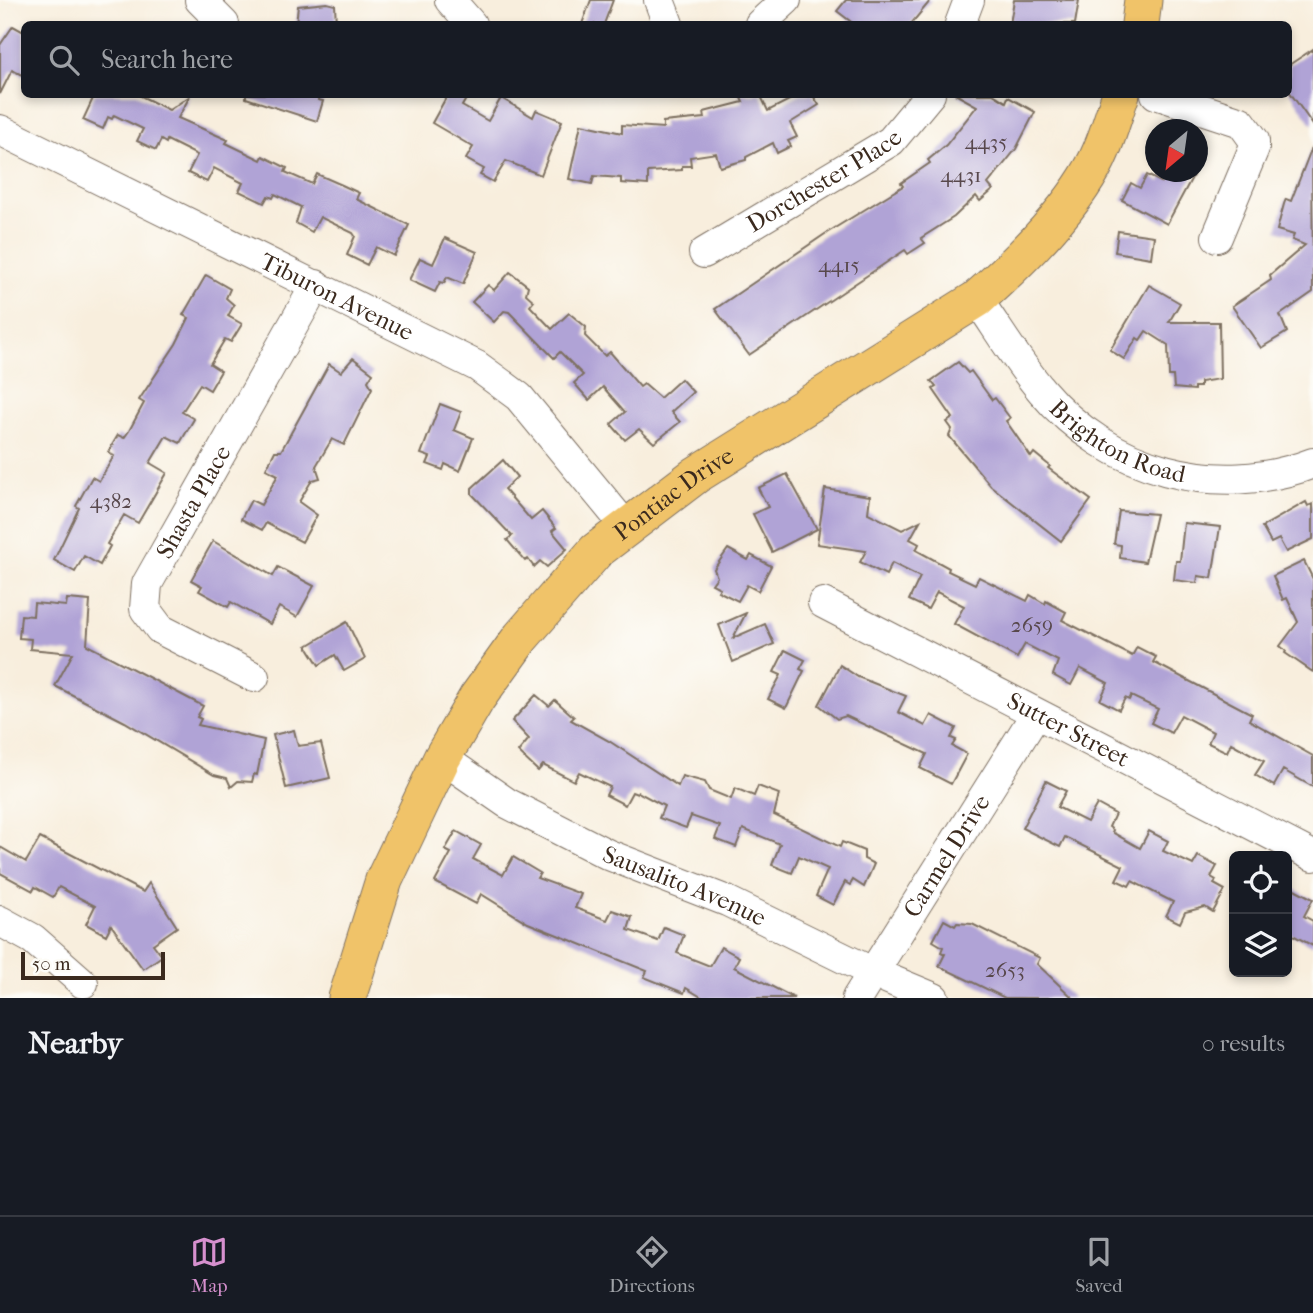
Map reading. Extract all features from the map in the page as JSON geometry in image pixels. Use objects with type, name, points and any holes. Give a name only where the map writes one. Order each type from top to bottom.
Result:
[{"type":"main road","points":[[1140,21],[1143,0]]},
{"type":"main road","name":"Pontiac Drive","points":[[347,998],[384,880],[442,758],[477,698],[521,636],[596,551],[696,475],[977,299],[1010,269],[1082,187],[1101,152],[1120,98]]},
{"type":"street","points":[[200,0],[221,21]]},
{"type":"street","points":[[450,0],[468,21]]},
{"type":"street","points":[[659,0],[667,21]]},
{"type":"street","points":[[763,21],[786,0]]},
{"type":"street","points":[[961,21],[969,0]]},
{"type":"street","name":"Dorchester Place","points":[[704,253],[891,141],[927,98]]},
{"type":"street","points":[[1168,98],[1241,122],[1254,140],[1254,148],[1217,237]]},
{"type":"street","name":"Tiburon Avenue","points":[[0,130],[477,366],[519,397],[627,528]]},
{"type":"street","name":"Shasta Place","points":[[254,677],[160,629],[145,609],[147,584],[316,285]]},
{"type":"street","name":"Brighton Road","points":[[977,299],[1042,392],[1084,430],[1131,459],[1161,471],[1226,481],[1291,472],[1313,463]]},
{"type":"street","name":"Sutter Street","points":[[823,603],[1313,856]]},
{"type":"street","name":"Carmel Drive","points":[[857,998],[1036,714]]},
{"type":"street","name":"Sausalito Avenue","points":[[442,758],[508,803],[609,855],[727,901],[874,973],[934,998]]},
{"type":"street","points":[[0,921],[33,939],[83,984]]},
{"type":"building","points":[[591,0],[613,0],[605,21],[583,21]]},
{"type":"building","points":[[846,0],[931,0],[914,21],[850,21],[837,11]]},
{"type":"building","points":[[1014,0],[1079,0],[1076,21],[1010,21]]},
{"type":"building","points":[[327,3],[335,5],[336,21],[296,21],[298,6]]},
{"type":"building","points":[[13,26],[21,30],[21,74],[12,70],[0,94],[0,45]]},
{"type":"building","points":[[1313,49],[1313,125],[1292,95],[1292,63]]},
{"type":"building","points":[[93,98],[145,98],[169,110],[189,98],[178,118],[228,140],[226,143],[261,160],[263,156],[287,168],[285,172],[312,184],[317,174],[342,185],[359,193],[356,199],[409,225],[394,256],[376,247],[367,265],[347,255],[355,236],[353,233],[320,217],[312,232],[296,223],[301,207],[275,194],[273,198],[268,196],[264,203],[239,191],[243,183],[214,168],[207,182],[188,173],[197,155],[167,140],[166,143],[161,140],[156,150],[137,141],[143,129],[114,115],[112,119],[108,117],[103,129],[83,120]]},
{"type":"building","points":[[246,98],[318,98],[323,101],[317,121]]},
{"type":"building","points":[[446,98],[467,98],[462,106],[488,121],[501,98],[533,117],[536,110],[562,121],[541,175],[506,161],[493,182],[480,175],[484,169],[466,159],[473,147],[432,123]]},
{"type":"building","points":[[741,98],[762,98],[768,111],[793,98],[815,98],[819,105],[790,123],[797,137],[788,141],[791,146],[777,153],[773,143],[746,157],[746,160],[720,167],[716,153],[690,157],[691,166],[682,166],[682,170],[648,172],[648,185],[621,183],[621,178],[594,176],[592,184],[569,179],[581,124],[622,133],[622,125],[663,128],[663,122],[705,118],[704,112],[743,102]]},
{"type":"building","points":[[962,98],[1000,98],[1006,102],[1010,98],[1035,112],[1016,149],[988,184],[993,190],[980,201],[976,196],[954,217],[921,238],[925,243],[908,254],[905,250],[749,355],[715,309],[825,234],[903,186],[901,183],[930,163],[928,160],[946,145],[977,106]]},
{"type":"building","points":[[1312,147],[1313,292],[1280,315],[1287,332],[1261,348],[1232,306],[1271,280],[1270,275],[1305,245],[1292,240],[1294,235],[1277,230],[1286,199],[1291,201]]},
{"type":"building","points":[[1145,179],[1145,182],[1190,182],[1167,224],[1122,200],[1131,183],[1140,188]]},
{"type":"building","points":[[1118,231],[1154,236],[1151,258],[1115,252]]},
{"type":"building","points":[[445,238],[477,252],[463,284],[447,277],[444,283],[440,282],[435,292],[409,280],[420,258],[433,264]]},
{"type":"building","points":[[510,272],[528,286],[526,294],[534,301],[530,306],[552,329],[569,313],[586,327],[585,336],[605,356],[610,352],[640,387],[644,384],[660,398],[681,379],[693,392],[671,412],[680,422],[654,443],[639,429],[625,440],[611,424],[625,412],[603,387],[589,400],[574,383],[583,375],[560,352],[554,358],[509,312],[504,311],[494,322],[472,302],[488,285],[494,290]]},
{"type":"building","points":[[206,275],[230,289],[226,298],[234,305],[228,316],[242,324],[231,342],[225,339],[210,364],[221,371],[210,390],[200,384],[182,412],[194,419],[180,443],[166,436],[150,463],[167,473],[138,523],[124,515],[107,544],[110,546],[100,565],[84,556],[75,572],[54,560],[79,508],[76,506],[92,477],[99,481],[114,456],[108,452],[118,435],[124,438],[129,431],[144,403],[139,400],[176,344],[189,318],[183,315]]},
{"type":"building","points":[[1149,285],[1180,303],[1169,322],[1219,322],[1220,379],[1200,382],[1200,387],[1194,387],[1194,390],[1174,388],[1173,376],[1169,376],[1168,345],[1146,331],[1140,340],[1137,338],[1124,359],[1110,350]]},
{"type":"building","points":[[353,358],[373,373],[368,381],[372,388],[344,445],[332,439],[316,466],[320,478],[312,480],[299,502],[317,515],[302,542],[266,523],[262,530],[241,519],[251,500],[261,505],[278,475],[266,469],[275,451],[281,451],[329,364],[341,372]]},
{"type":"building","points":[[958,362],[968,373],[971,371],[992,400],[995,398],[1010,418],[1006,421],[1031,457],[1034,453],[1050,466],[1048,468],[1091,500],[1061,541],[991,486],[949,436],[952,429],[947,422],[953,418],[933,389],[936,387],[931,381]]},
{"type":"building","points":[[440,404],[461,412],[454,430],[473,438],[460,471],[445,464],[443,470],[427,464],[430,457],[421,454]]},
{"type":"building","points":[[503,460],[517,477],[504,489],[531,520],[542,511],[556,528],[552,531],[567,549],[547,567],[540,561],[534,567],[528,559],[525,561],[507,540],[512,536],[472,494],[472,488]]},
{"type":"building","points":[[787,474],[817,529],[772,552],[753,514],[768,507],[758,488]]},
{"type":"building","points":[[825,489],[870,496],[868,513],[902,530],[920,521],[910,539],[919,544],[916,550],[949,568],[948,571],[975,584],[979,577],[1027,601],[1030,595],[1045,604],[1046,601],[1066,612],[1062,620],[1132,656],[1137,647],[1156,657],[1153,662],[1252,714],[1249,720],[1313,756],[1313,787],[1283,770],[1274,786],[1255,775],[1264,761],[1231,743],[1227,752],[1208,743],[1213,732],[1181,715],[1171,733],[1151,723],[1158,709],[1131,696],[1129,700],[1125,698],[1119,710],[1100,700],[1108,683],[1080,668],[1071,685],[1053,675],[1058,661],[1025,644],[1017,658],[954,624],[964,606],[937,592],[928,609],[909,600],[920,577],[892,563],[886,575],[860,562],[866,551],[817,544]]},
{"type":"building","points":[[1306,502],[1308,506],[1313,504],[1313,539],[1286,552],[1279,539],[1271,543],[1262,527]]},
{"type":"building","points":[[1119,511],[1156,514],[1145,562],[1120,558],[1121,545],[1114,544]]},
{"type":"building","points":[[1184,523],[1220,527],[1212,578],[1198,576],[1197,583],[1174,580],[1176,561],[1180,561]]},
{"type":"building","points":[[213,541],[273,576],[278,567],[314,586],[297,617],[279,607],[270,624],[231,602],[228,607],[199,591],[202,586],[191,580]]},
{"type":"building","points":[[728,549],[748,560],[751,555],[771,566],[758,591],[747,585],[738,601],[718,591],[720,588],[712,584],[717,577],[714,569]]},
{"type":"building","points":[[1304,561],[1313,579],[1313,672],[1285,653],[1280,646],[1298,622],[1287,598],[1283,600],[1273,576]]},
{"type":"building","points":[[67,599],[90,601],[87,645],[203,706],[197,717],[201,719],[198,725],[264,740],[257,775],[254,774],[252,782],[238,781],[231,787],[227,778],[214,775],[125,722],[55,686],[73,653],[30,649],[31,639],[19,638],[21,615],[33,616],[34,603],[66,606]]},
{"type":"building","points":[[746,613],[733,638],[765,624],[774,644],[733,662],[719,625]]},
{"type":"building","points":[[347,622],[365,659],[344,671],[335,655],[319,665],[307,646]]},
{"type":"building","points":[[785,650],[805,660],[800,669],[804,671],[786,708],[768,699],[781,675],[774,672]]},
{"type":"building","points":[[840,665],[858,677],[906,696],[898,712],[925,726],[931,715],[956,728],[951,738],[956,740],[952,746],[967,754],[951,784],[920,768],[927,754],[846,716],[837,719],[819,705]]},
{"type":"building","points":[[536,695],[549,706],[555,700],[574,717],[571,720],[678,786],[682,776],[705,782],[709,790],[731,799],[735,788],[754,796],[758,786],[779,794],[774,815],[840,847],[842,842],[864,851],[864,859],[874,864],[864,887],[853,880],[850,885],[845,882],[833,905],[816,896],[828,869],[799,856],[792,873],[772,865],[780,844],[743,829],[736,847],[715,839],[720,826],[691,816],[686,828],[659,818],[664,806],[638,792],[632,792],[625,805],[606,795],[610,787],[579,772],[574,781],[543,765],[538,771],[518,752],[529,739],[512,721]]},
{"type":"building","points":[[294,730],[298,746],[321,743],[330,778],[286,788],[273,735]]},
{"type":"building","points":[[1046,781],[1066,791],[1057,807],[1087,822],[1097,804],[1115,814],[1109,827],[1112,832],[1140,848],[1149,831],[1168,841],[1163,851],[1193,865],[1198,856],[1217,866],[1211,877],[1216,880],[1214,884],[1225,890],[1213,912],[1205,907],[1185,912],[1180,923],[1166,916],[1173,902],[1132,881],[1129,886],[1116,880],[1123,866],[1065,837],[1060,847],[1022,828]]},
{"type":"building","points":[[456,831],[481,845],[473,859],[503,875],[513,857],[540,873],[537,878],[581,894],[575,908],[607,920],[612,910],[632,917],[628,930],[658,941],[664,927],[684,935],[677,953],[710,966],[721,947],[739,957],[734,967],[794,998],[703,998],[686,988],[684,993],[644,977],[647,971],[528,923],[481,894],[476,904],[435,882],[451,853],[445,850]]},
{"type":"building","points":[[40,838],[143,892],[149,883],[177,927],[153,944],[162,956],[143,969],[111,925],[106,935],[86,924],[95,906],[59,887],[53,897],[35,887],[33,891],[0,873],[0,847],[26,862]]},
{"type":"building","points":[[1292,888],[1313,899],[1304,916],[1313,921],[1313,946],[1292,935]]},
{"type":"building","points":[[944,920],[955,926],[957,923],[972,924],[1040,958],[1037,964],[1073,998],[1005,998],[939,966],[945,954],[941,952],[943,947],[933,941]]}]
